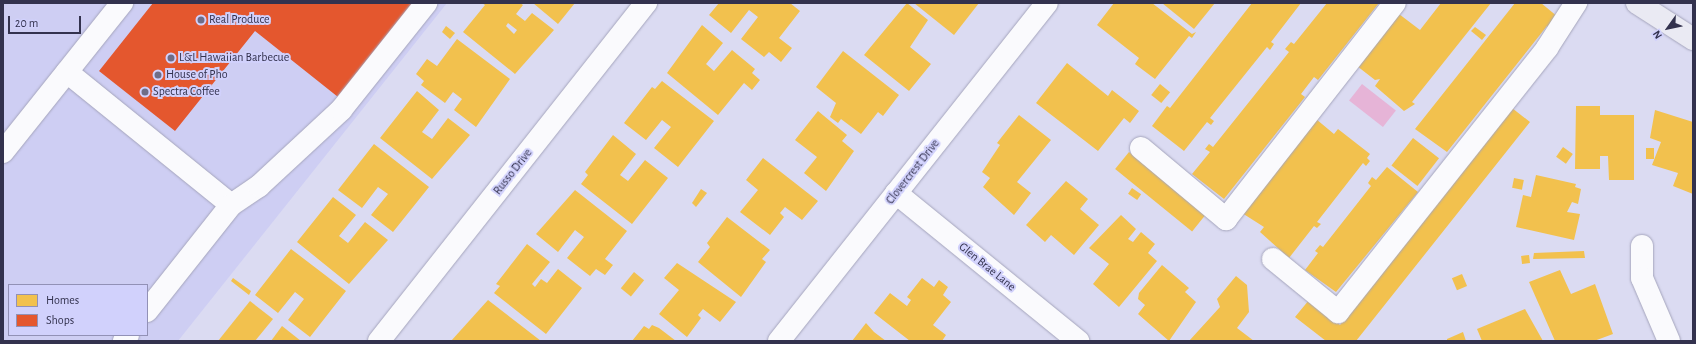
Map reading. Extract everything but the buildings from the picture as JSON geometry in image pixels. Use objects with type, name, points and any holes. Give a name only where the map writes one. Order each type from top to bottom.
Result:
[{"type":"main road","points":[[1637,3],[1693,39]]},
{"type":"street","points":[[3,152],[122,3]]},
{"type":"street","points":[[148,311],[231,205],[259,186],[342,110],[426,3]]},
{"type":"street","name":"Russo Drive","points":[[379,341],[646,3]]},
{"type":"street","name":"Clovercrest Drive","points":[[779,341],[1047,3]]},
{"type":"street","points":[[1141,148],[1226,219],[1395,3]]},
{"type":"street","points":[[1273,259],[1338,312],[1547,48],[1576,3]]},
{"type":"street","points":[[67,72],[231,205]]},
{"type":"street","name":"Glen Brae Lane","points":[[896,193],[1078,341]]},
{"type":"street","points":[[1642,246],[1642,278],[1669,341]]},
{"type":"shaded area","points":[[3,3],[447,3],[178,341],[3,341]]},
{"type":"shaded area","points":[[1362,84],[1396,110],[1383,127],[1349,101]]},
{"type":"place","name":"Real Produce","points":[[201,20]]},
{"type":"place","name":"L&L Hawaiian Barbecue","points":[[171,58]]},
{"type":"place","name":"House of Pho","points":[[158,75]]},
{"type":"place","name":"Spectra Coffee","points":[[145,92]]}]
